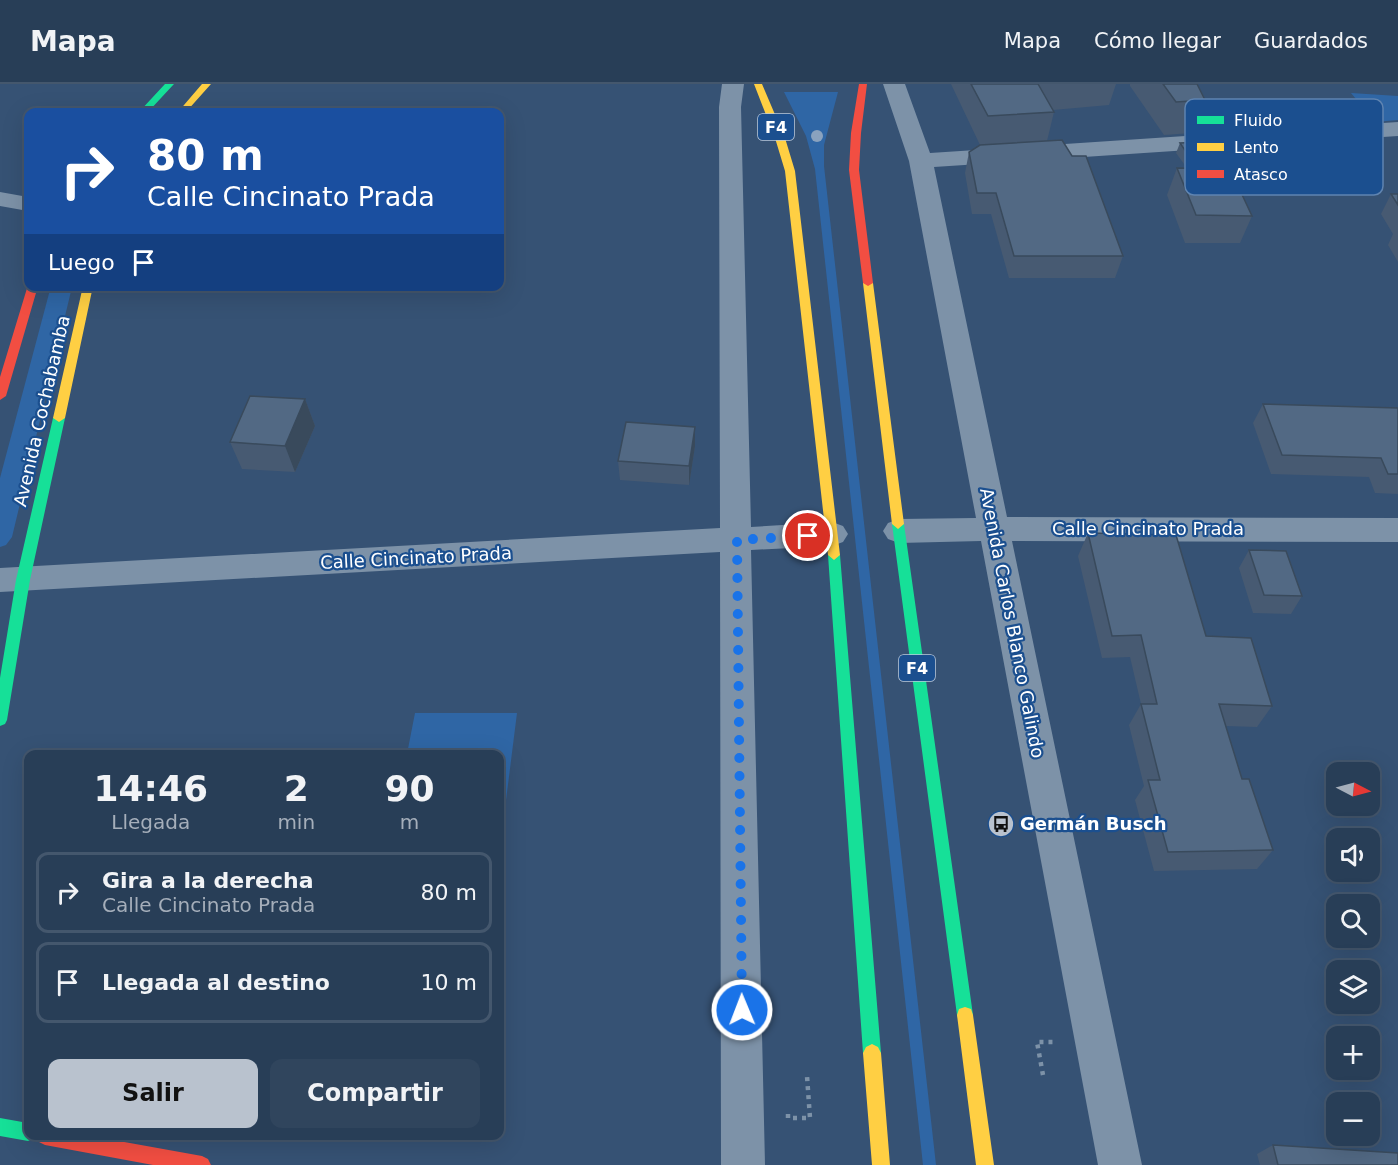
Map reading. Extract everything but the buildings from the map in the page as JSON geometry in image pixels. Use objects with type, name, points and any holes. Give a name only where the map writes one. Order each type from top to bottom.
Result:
[{"type":"main road","points":[[147,108],[170,84]]},
{"type":"main road","points":[[186,108],[207,84]]},
{"type":"main road","name":"F4","points":[[758,84],[780,138],[790,171],[832,534],[881,1165]]},
{"type":"main road","name":"F4","points":[[863,84],[856,133],[854,170],[899,531],[985,1165]]},
{"type":"main road","points":[[0,396],[32,291]]},
{"type":"main road","name":"Avenida Cochabamba","points":[[0,720],[11,580],[87,291]]},
{"type":"main road","points":[[0,1127],[24,1131]]},
{"type":"main road","points":[[67,1140],[202,1165]]},
{"type":"street","points":[[733,84],[730,107],[743,1165]]},
{"type":"street","name":"Avenida Carlos Blanco Galindo","points":[[894,84],[921,161],[1120,1165]]},
{"type":"street","points":[[921,161],[1185,146]]},
{"type":"street","points":[[0,199],[24,203]]},
{"type":"street","name":"Calle Cincinato Prada","points":[[899,531],[994,529],[1398,530]]},
{"type":"street","name":"Calle Cincinato Prada","points":[[11,580],[832,534]]},
{"type":"path","points":[[1043,1075],[1038,1042],[1054,1042],[1056,1052]]},
{"type":"path","points":[[788,1107],[788,1119],[810,1118],[807,1076]]},
{"type":"shaded area","points":[[784,92],[838,92],[824,145],[824,166],[936,1165],[923,1165],[815,169],[806,136]]},
{"type":"shaded area","points":[[1351,93],[1398,96],[1398,120],[1383,121],[1383,99],[1356,99]]},
{"type":"shaded area","points":[[50,291],[71,291],[12,537],[6,545],[0,547],[0,478]]},
{"type":"shaded area","points":[[415,713],[517,713],[504,816],[504,750],[408,750]]},
{"type":"traffic: fast","points":[[147,108],[170,84]]},
{"type":"traffic: fast","points":[[0,720],[23,580],[59,418]]},
{"type":"traffic: fast","points":[[898,524],[965,1015]]},
{"type":"traffic: fast","points":[[834,555],[872,1053]]},
{"type":"traffic: fast","points":[[0,1127],[24,1131]]},
{"type":"traffic: slow","points":[[186,108],[207,84]]},
{"type":"traffic: slow","points":[[758,84],[780,138],[790,171],[834,555]]},
{"type":"traffic: slow","points":[[868,283],[898,524]]},
{"type":"traffic: slow","points":[[59,418],[87,291]]},
{"type":"traffic: slow","points":[[965,1015],[985,1165]]},
{"type":"traffic: slow","points":[[872,1053],[881,1165]]},
{"type":"traffic: jam","points":[[863,84],[856,133],[854,170],[868,283]]},
{"type":"traffic: jam","points":[[0,396],[32,291]]},
{"type":"traffic: jam","points":[[67,1140],[202,1165]]},
{"type":"place","name":"Germán Busch","points":[[1001,824]]},
{"type":"route","points":[[742,1010],[737,540],[808,536]]}]
